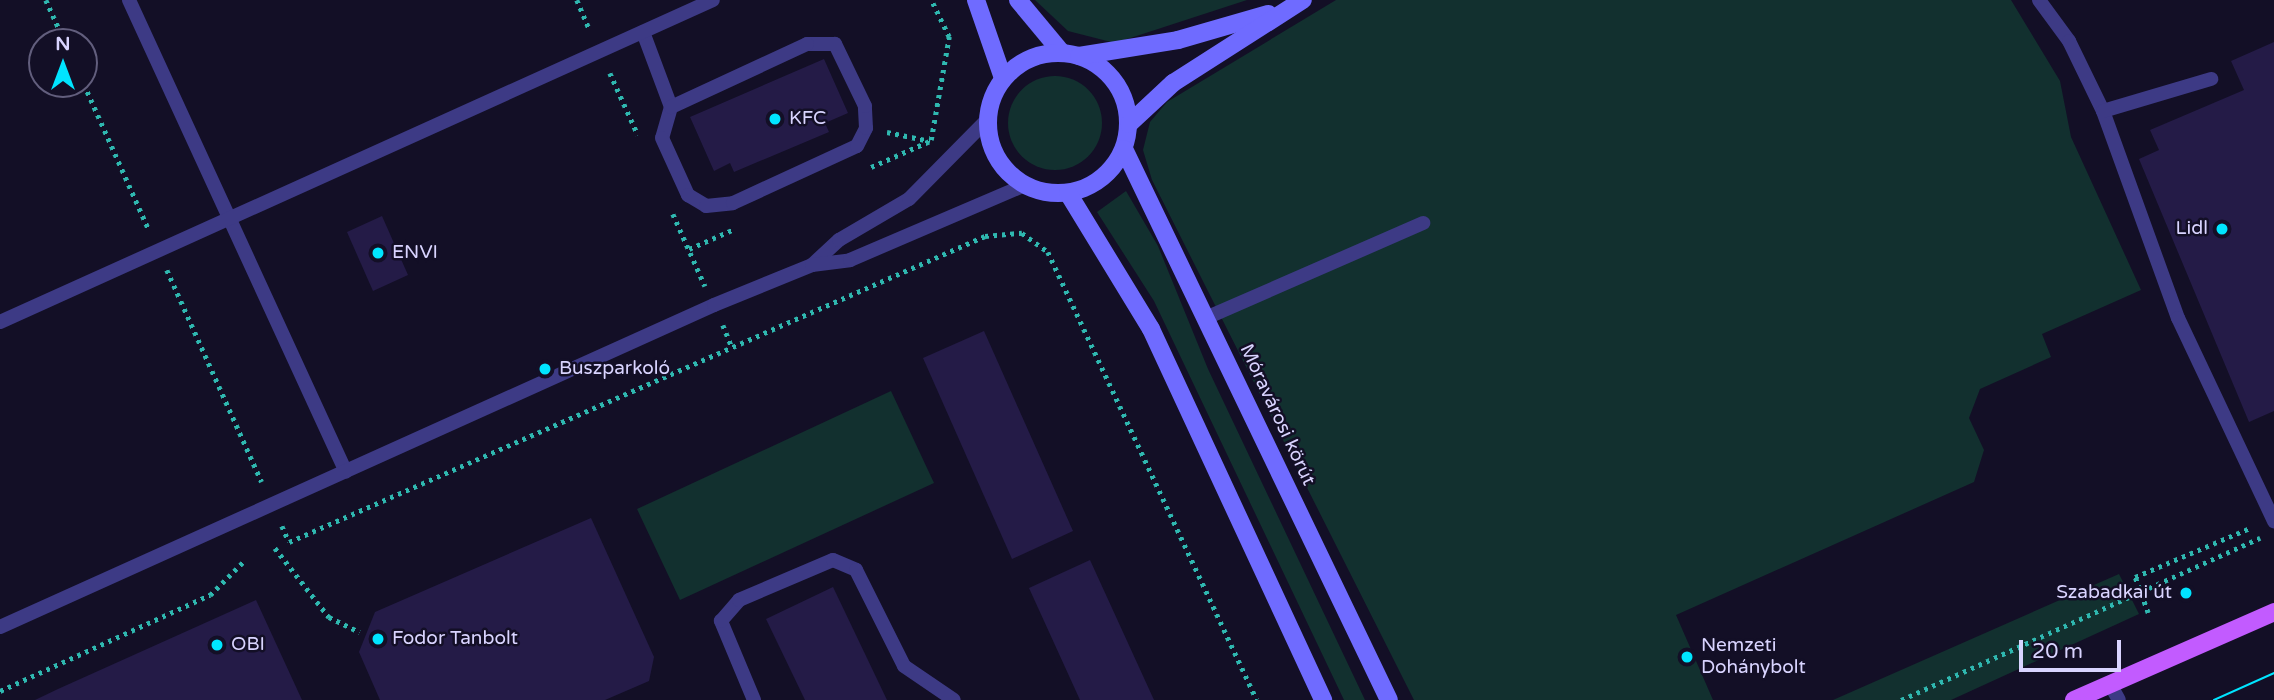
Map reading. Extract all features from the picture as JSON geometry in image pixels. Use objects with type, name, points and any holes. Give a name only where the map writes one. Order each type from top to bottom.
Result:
[{"type":"main road","points":[[976,0],[1003,78]]},
{"type":"main road","points":[[1018,0],[1070,54],[1105,70],[1123,94],[1129,124],[1124,149],[1091,186],[1068,193],[1025,186],[1004,169],[987,120],[1003,78],[1040,55],[1070,54],[1178,40],[1285,9]]},
{"type":"main road","points":[[1129,124],[1173,83],[1285,9],[1303,0]]},
{"type":"main road","name":"Móravárosi körút","points":[[1124,149],[1208,317],[1389,700]]},
{"type":"main road","points":[[1068,193],[1151,329],[1323,700]]},
{"type":"main road","points":[[2074,700],[2274,612]]},
{"type":"lane","points":[[129,0],[346,472]]},
{"type":"lane","points":[[0,322],[713,0]]},
{"type":"lane","points":[[2039,0],[2069,41],[2103,111],[2178,318],[2274,524]]},
{"type":"lane","points":[[643,32],[671,107],[662,138],[688,195],[706,206],[733,203],[857,146],[866,128],[865,106],[835,44],[807,44],[671,107]]},
{"type":"lane","points":[[2103,111],[2211,79]]},
{"type":"lane","points":[[812,265],[839,240],[909,198],[987,120]]},
{"type":"lane","points":[[0,627],[812,265],[850,260],[966,207],[1025,186]]},
{"type":"lane","points":[[1208,317],[1423,223]]},
{"type":"lane","points":[[754,700],[721,621],[740,600],[833,560],[856,570],[904,666],[954,700]]},
{"type":"lane","points":[[2110,684],[2119,700]]},
{"type":"path","points":[[46,0],[59,28]]},
{"type":"path","points":[[931,0],[949,37],[931,141],[941,166]]},
{"type":"path","points":[[90,98],[289,542],[985,236],[1021,233],[1048,252],[1257,700]]},
{"type":"path","points":[[866,128],[931,141]]},
{"type":"path","points":[[966,207],[985,236]]},
{"type":"path","points":[[2148,614],[2136,577],[2274,524]]},
{"type":"path","points":[[1901,700],[2140,592],[2274,524]]},
{"type":"path","points":[[275,548],[329,617],[360,632]]},
{"type":"path","points":[[0,691],[210,595],[244,561]]},
{"type":"green space","points":[[1035,0],[1247,0],[1115,43],[1068,31]]},
{"type":"green space","points":[[1336,0],[2011,0],[2060,81],[2071,137],[2141,290],[2042,334],[2051,357],[1980,389],[1969,418],[1984,450],[1974,482],[1676,615],[1713,700],[1414,700],[1152,180],[1143,150],[1150,122],[1167,102]]},
{"type":"green space","points":[[1046,76],[1064,76],[1089,89],[1099,105],[1102,123],[1099,141],[1089,157],[1064,170],[1046,170],[1021,157],[1008,132],[1008,114],[1021,89]]},
{"type":"green space","points":[[1126,191],[1158,246],[1208,369],[1365,700],[1344,700],[1154,301],[1097,212]]},
{"type":"green space","points":[[891,391],[934,483],[680,600],[637,509]]},
{"type":"green space","points":[[2119,574],[2139,614],[1951,700],[1833,700]]},
{"type":"building","name":"Lidl","points":[[2274,42],[2274,411],[2249,422],[2139,159],[2159,150],[2150,130],[2244,90],[2231,61]]},
{"type":"building","points":[[824,59],[848,113],[825,123],[829,132],[734,172],[730,163],[714,171],[690,117]]},
{"type":"building","points":[[382,216],[408,275],[373,291],[347,232]]},
{"type":"building","points":[[984,331],[1073,531],[1012,559],[923,358]]},
{"type":"building","points":[[591,518],[654,657],[649,681],[605,700],[380,700],[359,652],[375,612]]},
{"type":"building","points":[[1090,560],[1154,700],[1080,700],[1029,588]]},
{"type":"building","points":[[833,587],[887,700],[805,700],[766,619]]},
{"type":"building","name":"OBI","points":[[256,600],[302,700],[35,700],[58,689]]},
{"type":"tram line","points":[[2214,700],[2274,673]]},
{"type":"place","name":"KFC","points":[[775,119]]},
{"type":"place","name":"Lidl","points":[[2222,229]]},
{"type":"place","name":"ENVI","points":[[378,253]]},
{"type":"place","name":"Buszparkoló","points":[[545,369]]},
{"type":"place","name":"Szabadkai út","points":[[2186,593]]},
{"type":"place","name":"Fodor Tanbolt","points":[[378,639]]},
{"type":"place","name":"OBI","points":[[217,645]]},
{"type":"place","name":"Nemzeti Dohánybolt","points":[[1687,657]]}]
